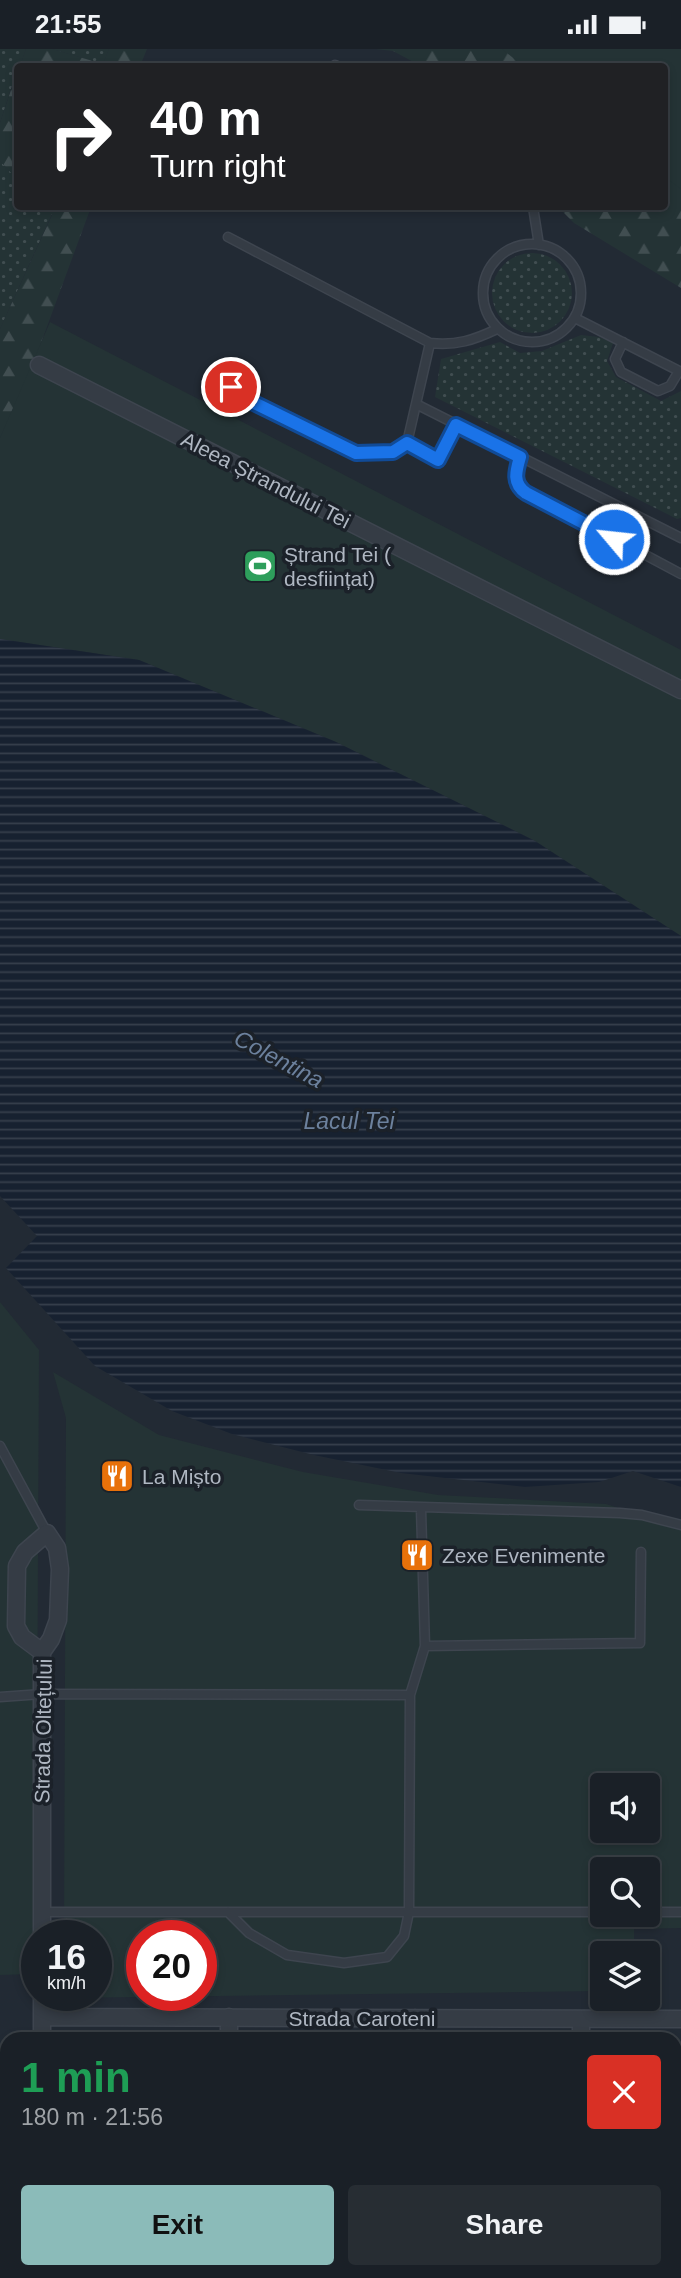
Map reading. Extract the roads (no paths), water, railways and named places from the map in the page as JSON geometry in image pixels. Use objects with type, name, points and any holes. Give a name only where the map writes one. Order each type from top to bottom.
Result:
[{"type":"street","name":"Aleea Ștrandului Tei","points":[[39,365],[681,690]]},
{"type":"street","points":[[41,1652],[22,1637],[16,1626],[18,1566],[25,1552],[47,1533]]},
{"type":"street","name":"Strada Oltețului","points":[[42,1920],[41,1652],[51,1639],[58,1620],[60,1569],[57,1548],[47,1533]]},
{"type":"street","points":[[42,2011],[42,2032]]},
{"type":"street","name":"Strada Caroteni","points":[[42,2017],[681,2019]]},
{"type":"street","points":[[229,2017],[229,2032]]},
{"type":"street","points":[[415,2018],[415,2032]]},
{"type":"street","points":[[581,2019],[581,2032]]},
{"type":"lane","points":[[533,210],[539,244]]},
{"type":"lane","points":[[228,237],[430,343],[450,345],[473,341],[497,329]]},
{"type":"lane","points":[[524,244],[539,244],[555,249],[567,259],[576,272],[581,287],[575,318],[565,330],[538,343],[509,338],[497,329],[488,317],[483,302],[487,271],[496,258],[509,249],[524,244]]},
{"type":"lane","points":[[575,318],[623,341],[680,371],[670,386],[658,391],[621,372],[615,359],[623,341]]},
{"type":"lane","points":[[231,387],[246,399],[356,453],[393,452],[407,443],[430,343]]},
{"type":"lane","points":[[416,404],[681,538]]},
{"type":"lane","points":[[407,443],[438,460],[456,425]]},
{"type":"lane","points":[[520,457],[515,474],[516,483],[526,493],[681,574]]},
{"type":"lane","points":[[0,1446],[47,1533]]},
{"type":"lane","points":[[359,1505],[620,1513],[642,1515],[681,1525]]},
{"type":"lane","points":[[228,1912],[250,1933],[287,1955],[344,1963],[387,1957],[404,1935],[409,1912],[410,1695],[425,1646],[421,1509]]},
{"type":"lane","points":[[425,1646],[640,1643],[640,1552]]},
{"type":"lane","points":[[0,1697],[42,1694],[410,1695]]},
{"type":"lane","points":[[42,1912],[590,1912]]},
{"type":"lane","points":[[660,1912],[681,1912]]},
{"type":"water","name":"Lacul Tei","points":[[0,639],[139,660],[336,742],[535,841],[681,936],[681,1487],[633,1471],[599,1482],[525,1487],[401,1473],[232,1434],[172,1411],[95,1366],[6,1268],[37,1236],[0,1196]]},
{"type":"place","name":"Ștrand Tei ( desființat)","points":[[260,566]]},
{"type":"place","name":"La Mișto","points":[[117,1476]]},
{"type":"place","name":"Zexe Evenimente","points":[[417,1555]]},
{"type":"water label","name":"Colentina","points":[[279,1059]]}]
